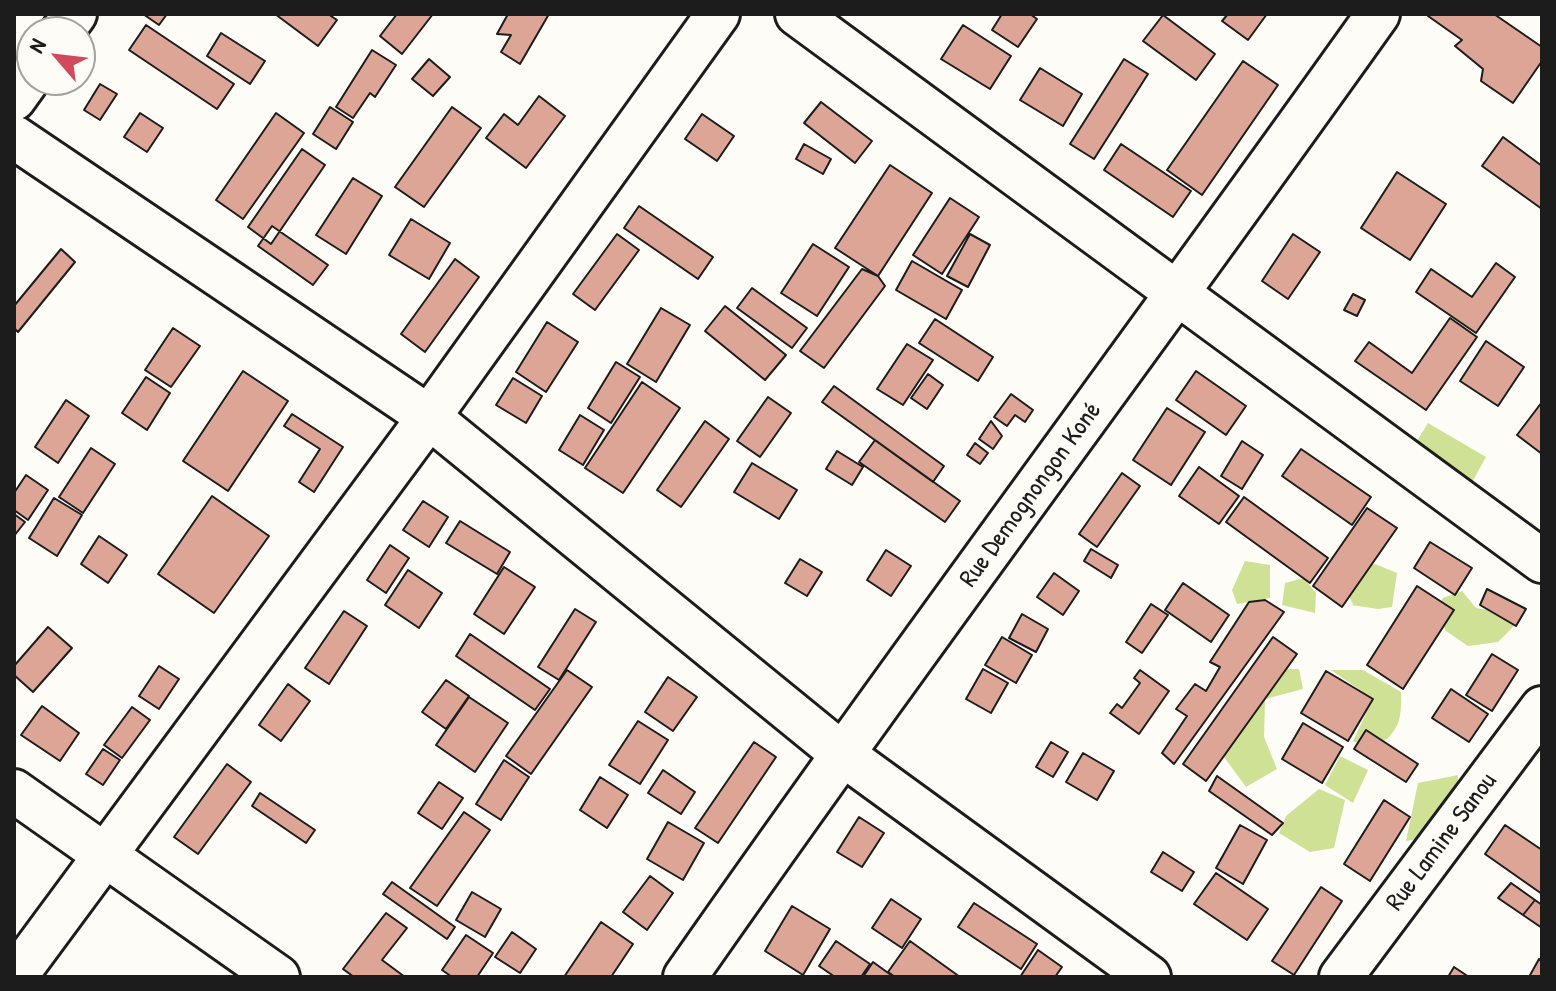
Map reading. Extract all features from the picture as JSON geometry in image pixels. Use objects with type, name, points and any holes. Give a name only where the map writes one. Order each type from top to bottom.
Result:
[{"type":"street","points":[[15,977],[429,417],[718,14]]},
{"type":"street","points":[[797,14],[1542,561]]},
{"type":"street","name":"Rue Demognongon Koné","points":[[685,977],[841,753],[1180,293],[1378,14]]},
{"type":"street","points":[[14,137],[429,417],[841,753],[1149,977]]},
{"type":"street","name":"Rue Lamine Sanou","points":[[1341,977],[1542,708]]},
{"type":"street","points":[[14,791],[278,977]]},
{"type":"green space","points":[[1428,423],[1486,457],[1471,484],[1415,444]]},
{"type":"green space","points":[[1245,561],[1270,565],[1270,598],[1237,604],[1232,590]]},
{"type":"green space","points":[[1375,564],[1397,573],[1392,607],[1378,609],[1351,605],[1343,586],[1353,571]]},
{"type":"green space","points":[[1304,578],[1316,593],[1315,613],[1282,605],[1285,583]]},
{"type":"green space","points":[[1462,591],[1476,608],[1488,610],[1507,599],[1520,620],[1498,642],[1468,646],[1446,631],[1436,611],[1443,598]]},
{"type":"green space","points":[[1275,669],[1299,669],[1303,689],[1265,699],[1264,737],[1277,769],[1246,787],[1224,757]]},
{"type":"green space","points":[[1331,670],[1363,670],[1401,692],[1397,726],[1388,738],[1372,750],[1353,741],[1373,699]]},
{"type":"green space","points":[[1340,756],[1368,770],[1353,803],[1325,785]]},
{"type":"green space","points":[[1458,775],[1458,832],[1406,841],[1418,783]]},
{"type":"green space","points":[[1319,789],[1345,800],[1334,848],[1310,852],[1279,833],[1286,816]]},
{"type":"building","points":[[143,14],[167,14],[159,25]]},
{"type":"building","points":[[275,14],[328,14],[337,20],[318,46]]},
{"type":"building","points":[[397,14],[433,14],[402,54],[380,36]]},
{"type":"building","points":[[508,14],[549,14],[520,64],[501,52],[511,35],[497,34]]},
{"type":"building","points":[[1002,14],[1030,14],[1037,19],[1018,47],[992,30]]},
{"type":"building","points":[[1228,14],[1267,14],[1248,40],[1222,21]]},
{"type":"building","points":[[1429,14],[1494,14],[1542,47],[1542,61],[1513,103],[1481,81],[1483,69],[1455,46],[1462,40]]},
{"type":"building","points":[[1163,15],[1215,54],[1196,80],[1143,41]]},
{"type":"building","points":[[146,25],[234,84],[217,109],[129,50]]},
{"type":"building","points":[[963,25],[1011,56],[990,89],[941,59]]},
{"type":"building","points":[[221,33],[265,61],[250,84],[207,56]]},
{"type":"building","points":[[372,50],[396,65],[375,97],[370,93],[353,118],[336,107]]},
{"type":"building","points":[[429,59],[450,77],[433,96],[412,79]]},
{"type":"building","points":[[1124,59],[1148,74],[1094,159],[1070,144]]},
{"type":"building","points":[[1243,61],[1278,85],[1202,195],[1167,170]]},
{"type":"building","points":[[1040,68],[1082,94],[1063,126],[1020,100]]},
{"type":"building","points":[[100,84],[117,94],[100,120],[84,110],[93,96],[96,96]]},
{"type":"building","points":[[539,96],[565,116],[526,168],[486,138],[504,114],[518,125]]},
{"type":"building","points":[[821,102],[872,141],[855,163],[804,123]]},
{"type":"building","points":[[330,107],[353,122],[336,149],[313,134]]},
{"type":"building","points":[[452,107],[481,128],[424,207],[395,187]]},
{"type":"building","points":[[140,113],[163,128],[147,152],[124,137]]},
{"type":"building","points":[[276,113],[304,133],[243,219],[216,200]]},
{"type":"building","points":[[702,114],[734,136],[717,161],[685,139]]},
{"type":"building","points":[[1503,137],[1542,166],[1542,209],[1482,166]]},
{"type":"building","points":[[804,144],[831,159],[823,174],[796,159]]},
{"type":"building","points":[[1121,144],[1191,191],[1173,217],[1104,170]]},
{"type":"building","points":[[302,149],[325,165],[271,244],[248,227]]},
{"type":"building","points":[[890,165],[932,193],[878,276],[835,248]]},
{"type":"building","points":[[1397,172],[1446,204],[1410,260],[1361,228]]},
{"type":"building","points":[[353,178],[382,196],[346,254],[316,235]]},
{"type":"building","points":[[950,198],[979,217],[942,274],[913,255]]},
{"type":"building","points":[[639,206],[713,257],[698,279],[624,228]]},
{"type":"building","points":[[411,219],[450,243],[429,279],[389,255]]},
{"type":"building","points":[[272,226],[328,265],[313,285],[258,246]]},
{"type":"building","points":[[617,234],[639,250],[595,310],[573,294]]},
{"type":"building","points":[[970,234],[990,245],[968,287],[947,276]]},
{"type":"building","points":[[1293,234],[1320,252],[1288,299],[1262,281]]},
{"type":"building","points":[[813,244],[849,267],[817,316],[781,293]]},
{"type":"building","points":[[61,249],[75,262],[18,332],[14,328],[14,306]]},
{"type":"building","points":[[455,259],[479,277],[425,352],[401,334]]},
{"type":"building","points":[[912,261],[962,290],[946,319],[896,290]]},
{"type":"building","points":[[1496,263],[1515,277],[1476,333],[1416,292],[1431,269],[1472,297]]},
{"type":"building","points":[[862,269],[878,276],[885,286],[824,368],[800,351]]},
{"type":"building","points":[[752,288],[807,328],[792,348],[737,308]]},
{"type":"building","points":[[1353,294],[1365,300],[1357,316],[1344,310]]},
{"type":"building","points":[[725,306],[786,355],[765,380],[705,331]]},
{"type":"building","points":[[661,308],[690,325],[656,382],[627,364]]},
{"type":"building","points":[[1450,318],[1477,337],[1426,410],[1355,361],[1369,342],[1412,373]]},
{"type":"building","points":[[935,319],[993,357],[978,381],[919,343]]},
{"type":"building","points":[[547,322],[578,342],[546,392],[516,372]]},
{"type":"building","points":[[173,328],[200,346],[171,387],[145,370]]},
{"type":"building","points":[[1486,341],[1524,367],[1498,406],[1460,381]]},
{"type":"building","points":[[907,344],[933,360],[903,405],[877,389]]},
{"type":"building","points":[[616,362],[640,377],[611,423],[588,408]]},
{"type":"building","points":[[243,371],[288,401],[228,491],[183,461]]},
{"type":"building","points":[[1196,371],[1246,406],[1226,435],[1176,400]]},
{"type":"building","points":[[928,374],[943,385],[927,409],[911,398]]},
{"type":"building","points":[[146,377],[170,393],[147,430],[122,413]]},
{"type":"building","points":[[513,378],[542,396],[526,423],[496,405]]},
{"type":"building","points":[[642,382],[680,408],[623,493],[585,468]]},
{"type":"building","points":[[834,386],[944,466],[933,482],[822,402]]},
{"type":"building","points":[[1011,394],[1033,410],[1025,422],[1015,415],[1007,426],[994,417]]},
{"type":"building","points":[[768,397],[791,413],[760,457],[737,441]]},
{"type":"building","points":[[66,400],[89,416],[58,463],[35,447]]},
{"type":"building","points":[[1542,402],[1542,454],[1517,435]]},
{"type":"building","points":[[1167,408],[1205,432],[1171,485],[1133,460]]},
{"type":"building","points":[[292,414],[343,447],[314,492],[299,482],[320,449],[284,426]]},
{"type":"building","points":[[580,415],[604,430],[583,465],[559,450]]},
{"type":"building","points":[[705,421],[729,439],[681,507],[657,490]]},
{"type":"building","points":[[991,421],[1002,436],[993,449],[979,439]]},
{"type":"building","points":[[875,440],[960,501],[945,522],[859,462]]},
{"type":"building","points":[[1242,441],[1263,455],[1242,489],[1221,476]]},
{"type":"building","points":[[975,443],[988,453],[980,464],[967,455]]},
{"type":"building","points":[[91,448],[115,464],[83,513],[59,497]]},
{"type":"building","points":[[1301,449],[1371,497],[1352,525],[1282,476]]},
{"type":"building","points":[[837,451],[863,467],[852,485],[826,469]]},
{"type":"building","points":[[752,463],[797,490],[779,519],[734,492]]},
{"type":"building","points":[[1199,467],[1239,496],[1219,524],[1179,496]]},
{"type":"building","points":[[1122,473],[1140,486],[1097,547],[1079,534]]},
{"type":"building","points":[[26,475],[48,490],[28,520],[14,510],[14,493]]},
{"type":"building","points":[[212,496],[269,536],[214,613],[158,574]]},
{"type":"building","points":[[1244,497],[1328,558],[1310,583],[1226,522]]},
{"type":"building","points":[[54,498],[82,515],[57,556],[29,538]]},
{"type":"building","points":[[423,501],[448,517],[429,547],[403,530]]},
{"type":"building","points":[[1367,508],[1397,528],[1342,607],[1313,586]]},
{"type":"building","points":[[14,514],[25,522],[14,536]]},
{"type":"building","points":[[460,521],[510,552],[497,574],[446,543]]},
{"type":"building","points":[[99,536],[127,555],[108,583],[81,564]]},
{"type":"building","points":[[1430,542],[1472,568],[1455,595],[1414,568]]},
{"type":"building","points":[[390,545],[409,558],[386,593],[367,580]]},
{"type":"building","points":[[1091,549],[1118,565],[1111,578],[1084,561]]},
{"type":"building","points":[[886,550],[911,566],[891,596],[867,580]]},
{"type":"building","points":[[800,559],[822,572],[807,596],[785,583]]},
{"type":"building","points":[[504,567],[535,587],[504,634],[474,614]]},
{"type":"building","points":[[408,570],[442,593],[419,628],[385,605]]},
{"type":"building","points":[[1054,573],[1079,591],[1063,615],[1037,597]]},
{"type":"building","points":[[1183,583],[1229,615],[1211,642],[1165,610]]},
{"type":"building","points":[[1417,586],[1454,610],[1403,689],[1367,665]]},
{"type":"building","points":[[1487,589],[1526,609],[1516,626],[1480,605]]},
{"type":"building","points":[[1265,600],[1284,612],[1174,764],[1162,753],[1187,716],[1176,709],[1195,684],[1206,691],[1220,667],[1210,662],[1249,602]]},
{"type":"building","points":[[1151,604],[1168,615],[1142,653],[1126,642]]},
{"type":"building","points":[[575,609],[596,622],[559,680],[538,667]]},
{"type":"building","points":[[344,611],[367,626],[329,684],[305,668]]},
{"type":"building","points":[[1022,614],[1048,629],[1036,652],[1009,638]]},
{"type":"building","points":[[48,627],[72,648],[33,692],[14,675],[14,666]]},
{"type":"building","points":[[470,634],[550,689],[535,710],[456,656]]},
{"type":"building","points":[[1002,637],[1032,655],[1016,683],[985,665]]},
{"type":"building","points":[[1273,637],[1297,654],[1206,781],[1183,764]]},
{"type":"building","points":[[1492,654],[1518,670],[1492,711],[1466,695]]},
{"type":"building","points":[[159,666],[179,679],[159,709],[139,696]]},
{"type":"building","points":[[983,669],[1008,683],[991,713],[966,699]]},
{"type":"building","points":[[567,670],[592,687],[531,774],[506,756]]},
{"type":"building","points":[[1140,670],[1169,691],[1139,734],[1110,713],[1117,704],[1122,708],[1140,683],[1134,678]]},
{"type":"building","points":[[1326,671],[1373,699],[1348,741],[1301,713]]},
{"type":"building","points":[[668,677],[697,697],[673,731],[645,712]]},
{"type":"building","points":[[446,680],[469,696],[446,729],[422,712]]},
{"type":"building","points":[[288,684],[310,701],[281,741],[259,725]]},
{"type":"building","points":[[1451,689],[1488,714],[1469,742],[1432,718]]},
{"type":"building","points":[[469,697],[508,723],[475,772],[436,745]]},
{"type":"building","points":[[42,706],[79,733],[60,761],[21,735]]},
{"type":"building","points":[[132,707],[150,720],[122,758],[104,745]]},
{"type":"building","points":[[638,721],[668,740],[640,784],[609,765]]},
{"type":"building","points":[[1303,723],[1343,747],[1322,783],[1282,759]]},
{"type":"building","points":[[1366,730],[1418,764],[1406,782],[1354,749]]},
{"type":"building","points":[[754,742],[776,757],[718,843],[695,828]]},
{"type":"building","points":[[1051,742],[1068,752],[1053,777],[1036,767]]},
{"type":"building","points":[[103,749],[120,760],[103,785],[86,774]]},
{"type":"building","points":[[1083,753],[1114,771],[1097,800],[1066,782]]},
{"type":"building","points":[[504,760],[529,777],[501,820],[476,804]]},
{"type":"building","points":[[227,764],[251,782],[198,854],[174,837]]},
{"type":"building","points":[[663,770],[695,792],[681,814],[648,793]]},
{"type":"building","points":[[1217,776],[1283,823],[1272,835],[1209,791]]},
{"type":"building","points":[[600,777],[628,795],[607,828],[580,810]]},
{"type":"building","points":[[439,782],[463,798],[442,829],[418,813]]},
{"type":"building","points":[[260,793],[315,830],[306,843],[252,806]]},
{"type":"building","points":[[1384,800],[1410,817],[1370,881],[1344,864]]},
{"type":"building","points":[[464,812],[490,830],[437,906],[410,888]]},
{"type":"building","points":[[859,817],[884,833],[862,867],[837,852]]},
{"type":"building","points":[[668,822],[704,843],[683,880],[647,859]]},
{"type":"building","points":[[1240,825],[1267,840],[1243,884],[1216,868]]},
{"type":"building","points":[[1505,825],[1542,850],[1542,894],[1485,854]]},
{"type":"building","points":[[1163,852],[1194,872],[1182,891],[1151,872]]},
{"type":"building","points":[[1216,873],[1268,909],[1247,940],[1194,904]]},
{"type":"building","points":[[650,876],[673,893],[647,930],[623,912]]},
{"type":"building","points":[[392,882],[455,927],[447,939],[383,894]]},
{"type":"building","points":[[1511,883],[1535,900],[1523,915],[1498,898]]},
{"type":"building","points":[[1321,887],[1342,901],[1294,975],[1272,961]]},
{"type":"building","points":[[472,892],[501,909],[485,937],[456,920]]},
{"type":"building","points":[[891,899],[921,919],[902,948],[872,928]]},
{"type":"building","points":[[1535,900],[1542,905],[1542,928],[1523,915]]},
{"type":"building","points":[[974,903],[1037,944],[1021,969],[958,927]]},
{"type":"building","points":[[792,906],[830,929],[803,975],[765,951]]},
{"type":"building","points":[[386,913],[407,928],[382,960],[405,977],[354,977],[343,969]]},
{"type":"building","points":[[601,922],[633,944],[611,977],[564,977]]},
{"type":"building","points":[[512,932],[536,949],[520,973],[495,957]]},
{"type":"building","points":[[466,935],[493,953],[477,977],[452,977],[442,970]]},
{"type":"building","points":[[836,941],[870,964],[861,977],[835,977],[819,966]]},
{"type":"building","points":[[910,941],[960,977],[895,977],[888,972]]},
{"type":"building","points":[[1038,950],[1062,967],[1055,977],[1020,977]]},
{"type":"building","points":[[1539,959],[1542,962],[1542,977],[1529,977]]},
{"type":"building","points":[[873,962],[891,975],[890,977],[863,977]]},
{"type":"building","points":[[1454,967],[1469,977],[1448,977]]}]
